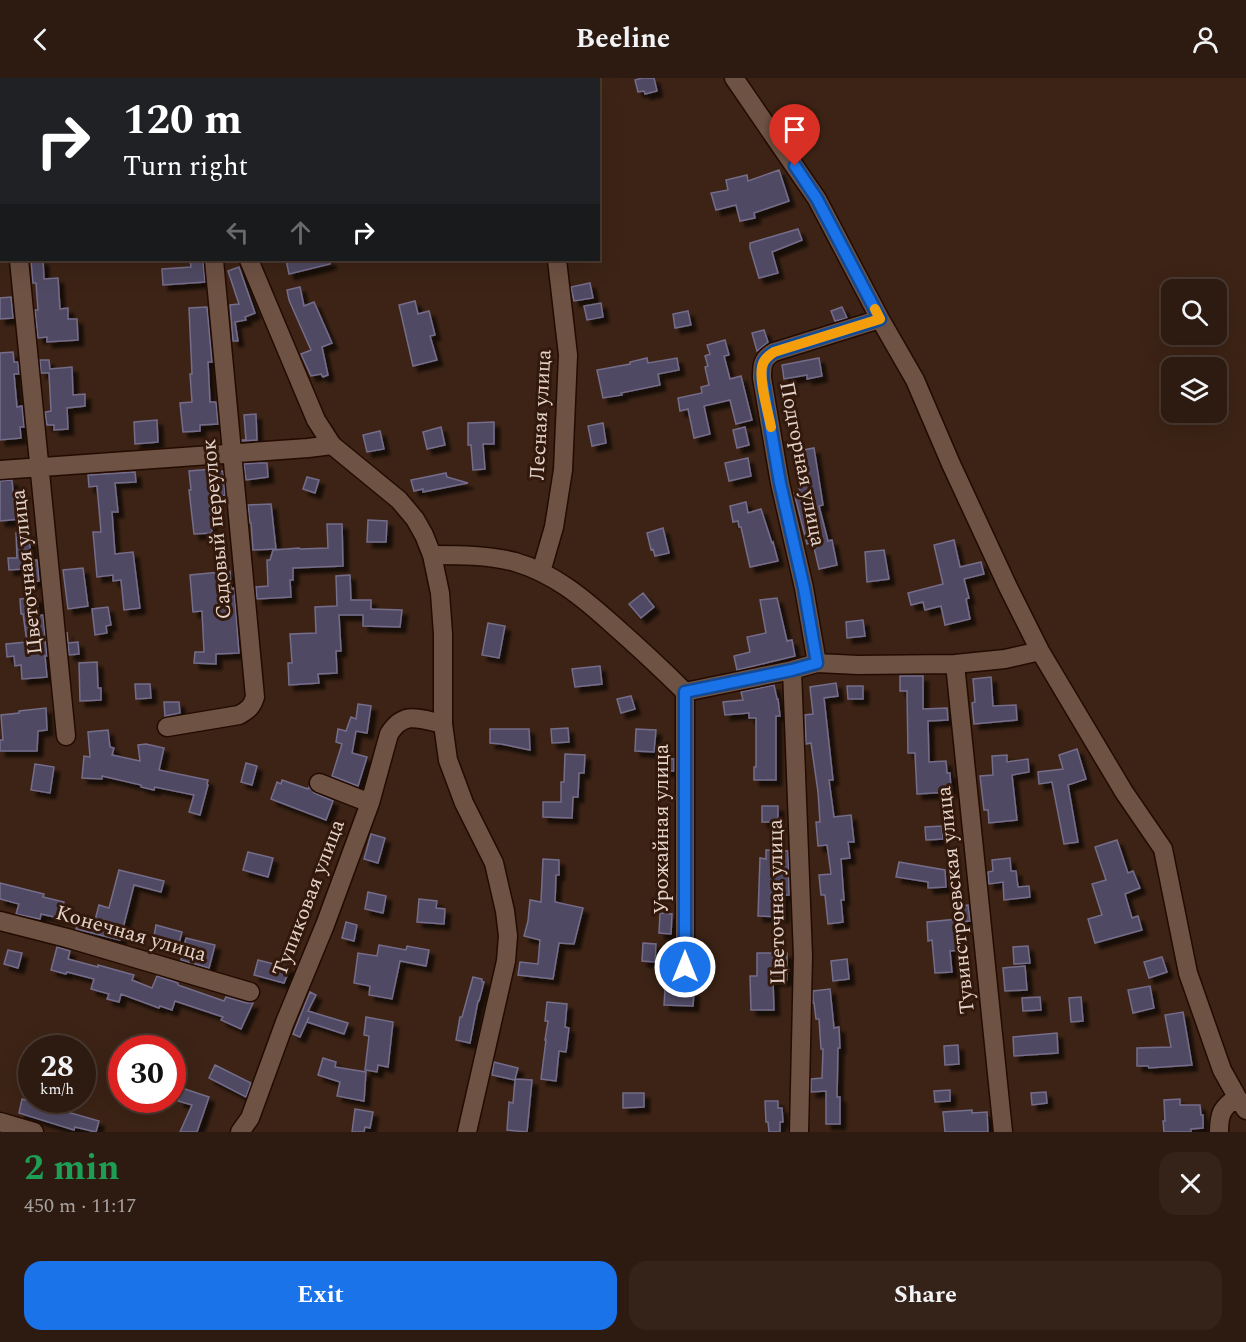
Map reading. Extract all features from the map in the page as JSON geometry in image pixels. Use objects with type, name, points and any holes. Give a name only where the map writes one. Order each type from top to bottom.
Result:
[{"type":"street","points":[[734,78],[817,199],[915,380],[965,495],[1040,651],[1124,792],[1163,849],[1188,973],[1222,1070],[1241,1103],[1225,1106],[1219,1119],[1219,1132]]},
{"type":"street","name":"Цветочная улица","points":[[19,261],[66,736]]},
{"type":"street","name":"Садовый переулок","points":[[167,727],[239,715],[253,705],[255,697],[214,261]]},
{"type":"street","points":[[249,261],[316,420],[332,445],[399,500],[415,519],[432,555],[441,603],[444,724],[448,760],[464,803],[494,863],[508,936],[506,960],[467,1132]]},
{"type":"street","name":"Лесная улица","points":[[541,572],[554,527],[563,470],[568,355],[557,261]]},
{"type":"street","name":"Подгорная улица","points":[[817,663],[804,588],[780,483],[762,378],[762,366],[766,357],[774,352],[880,319]]},
{"type":"street","points":[[0,470],[332,445]]},
{"type":"street","points":[[432,555],[476,555],[514,562],[541,572],[577,593],[650,657],[685,692],[817,663],[955,664],[1005,659],[1040,651]]},
{"type":"street","name":"Тувинстроевская улица","points":[[955,664],[1003,1132]]},
{"type":"street","name":"Цветочная улица","points":[[792,670],[803,956],[799,1132]]},
{"type":"street","name":"Урожайная улица","points":[[685,692],[685,967]]},
{"type":"street","name":"Тупиковая улица","points":[[240,1132],[250,1118],[285,1022],[325,925],[370,802],[388,734],[395,724],[405,719],[417,718],[444,724]]},
{"type":"street","points":[[319,783],[370,802]]},
{"type":"street","name":"Конечная улица","points":[[0,921],[67,938],[250,992]]},
{"type":"street","points":[[0,1122],[34,1132]]},
{"type":"building","points":[[654,78],[657,91],[645,94],[644,91],[638,92],[635,80]]},
{"type":"building","points":[[779,170],[789,201],[754,213],[755,218],[740,221],[736,205],[716,210],[711,193],[728,190],[726,180],[747,175],[748,181]]},
{"type":"building","points":[[798,229],[802,240],[772,252],[778,273],[759,278],[750,243]]},
{"type":"building","points":[[31,261],[43,261],[44,279],[58,278],[60,309],[68,308],[68,319],[77,319],[78,340],[47,342],[47,337],[38,338],[35,310],[38,310],[36,283],[33,283]]},
{"type":"building","points":[[190,261],[203,261],[205,282],[163,285],[162,269],[191,267]]},
{"type":"building","points":[[286,261],[330,261],[330,264],[289,274]]},
{"type":"building","points":[[239,267],[255,313],[245,317],[246,320],[235,322],[238,341],[233,341],[230,305],[239,304],[228,271]]},
{"type":"building","points":[[590,283],[593,298],[574,301],[571,287]]},
{"type":"building","points":[[300,287],[304,306],[314,302],[332,343],[322,347],[328,375],[323,377],[321,374],[311,376],[301,354],[311,350],[289,300],[287,290]]},
{"type":"building","points":[[11,297],[13,318],[0,319],[0,298]]},
{"type":"building","points":[[415,301],[418,314],[429,311],[435,335],[430,336],[437,360],[413,366],[399,305]]},
{"type":"building","points":[[601,303],[603,317],[587,320],[584,306]]},
{"type":"building","points":[[207,307],[212,362],[208,362],[210,402],[216,402],[218,424],[200,425],[200,431],[183,432],[180,403],[192,402],[189,308]]},
{"type":"building","points":[[842,307],[847,318],[835,321],[831,311]]},
{"type":"building","points":[[688,311],[691,325],[675,328],[673,314]]},
{"type":"building","points":[[764,330],[768,342],[757,351],[752,333]]},
{"type":"building","points":[[725,340],[729,355],[724,356],[730,379],[741,376],[752,420],[736,424],[730,400],[704,406],[710,434],[694,438],[688,409],[680,411],[678,398],[702,393],[701,387],[709,385],[705,367],[708,366],[705,356],[710,354],[707,345]]},
{"type":"building","points":[[13,352],[14,362],[18,362],[19,374],[14,374],[17,407],[22,406],[24,427],[20,427],[21,438],[0,440],[0,353]]},
{"type":"building","points":[[647,358],[648,363],[677,358],[679,370],[658,374],[660,385],[603,398],[597,370],[630,364],[630,362]]},
{"type":"building","points":[[819,358],[822,376],[807,379],[807,375],[784,379],[782,365]]},
{"type":"building","points":[[40,360],[49,360],[50,369],[72,367],[73,395],[85,394],[85,406],[67,408],[68,429],[54,430],[54,425],[47,425],[45,412],[51,411],[49,373],[41,373]]},
{"type":"building","points":[[256,414],[257,440],[242,441],[246,440],[244,415]]},
{"type":"building","points":[[157,420],[158,442],[135,444],[134,422]]},
{"type":"building","points":[[494,422],[494,444],[483,444],[485,469],[473,470],[471,445],[468,445],[468,423]]},
{"type":"building","points":[[603,423],[606,443],[592,446],[588,426]]},
{"type":"building","points":[[441,427],[445,445],[427,449],[423,432]]},
{"type":"building","points":[[745,427],[749,445],[737,448],[733,430]]},
{"type":"building","points":[[380,431],[384,449],[367,452],[363,435]]},
{"type":"building","points":[[814,448],[823,505],[819,506],[828,541],[832,540],[837,565],[819,569],[813,543],[807,544],[794,493],[800,492],[792,452]]},
{"type":"building","points":[[748,458],[751,476],[729,481],[725,463]]},
{"type":"building","points":[[267,463],[268,477],[246,480],[244,464]]},
{"type":"building","points":[[213,469],[214,472],[223,471],[225,495],[209,497],[212,533],[194,534],[189,471]]},
{"type":"building","points":[[135,472],[136,482],[115,483],[118,512],[112,512],[115,554],[133,552],[140,608],[124,610],[121,580],[113,581],[113,575],[97,577],[93,532],[101,532],[97,486],[89,487],[88,475]]},
{"type":"building","points":[[446,473],[447,477],[468,483],[423,492],[423,489],[414,491],[411,480]]},
{"type":"building","points":[[307,477],[319,480],[315,493],[303,489]]},
{"type":"building","points":[[12,480],[14,504],[20,503],[22,519],[0,521],[0,481]]},
{"type":"building","points":[[746,502],[748,513],[761,509],[778,561],[750,567],[741,527],[738,521],[733,522],[730,506]]},
{"type":"building","points":[[271,504],[276,549],[253,550],[248,505]]},
{"type":"building","points":[[368,520],[387,521],[386,542],[367,542]]},
{"type":"building","points":[[327,524],[342,524],[343,566],[293,568],[293,580],[290,580],[291,597],[257,599],[256,587],[268,586],[267,560],[270,560],[273,550],[328,548]]},
{"type":"building","points":[[663,528],[669,553],[655,556],[653,549],[651,550],[647,533]]},
{"type":"building","points":[[29,532],[31,560],[37,560],[39,581],[25,583],[24,569],[9,570],[8,558],[17,558],[16,533]]},
{"type":"building","points":[[954,540],[960,567],[981,562],[984,574],[964,579],[969,598],[966,599],[970,619],[945,625],[941,606],[925,610],[923,602],[911,605],[908,593],[943,584],[934,545]]},
{"type":"building","points":[[884,550],[889,579],[867,582],[865,552]]},
{"type":"building","points":[[83,568],[88,606],[68,609],[63,570]]},
{"type":"building","points":[[230,571],[231,589],[234,588],[239,653],[216,654],[216,664],[194,663],[195,652],[204,652],[202,611],[193,612],[190,575]]},
{"type":"building","points":[[350,575],[351,600],[371,600],[371,609],[402,610],[400,627],[363,626],[363,615],[339,615],[341,651],[336,651],[337,673],[318,674],[319,683],[289,685],[288,663],[292,663],[290,634],[316,633],[315,607],[337,606],[336,576]]},
{"type":"building","points":[[643,593],[654,607],[641,618],[629,604]]},
{"type":"building","points":[[37,597],[38,616],[43,615],[47,677],[22,679],[21,665],[15,666],[14,656],[7,657],[6,644],[27,642],[20,599]]},
{"type":"building","points":[[777,598],[787,641],[792,640],[795,656],[737,670],[734,656],[750,652],[747,637],[766,633],[760,600]]},
{"type":"building","points":[[108,607],[111,625],[106,626],[107,633],[95,635],[92,609]]},
{"type":"building","points":[[863,620],[865,636],[847,638],[846,622]]},
{"type":"building","points":[[488,623],[505,626],[499,658],[482,655]]},
{"type":"building","points":[[67,632],[68,643],[78,642],[79,654],[69,655]]},
{"type":"building","points":[[97,662],[101,700],[80,701],[79,663]]},
{"type":"building","points":[[600,666],[602,684],[575,687],[572,669]]},
{"type":"building","points":[[900,676],[923,676],[923,709],[947,708],[948,720],[928,721],[929,762],[946,761],[947,773],[950,773],[951,792],[917,794],[915,753],[908,753],[907,691],[900,691]]},
{"type":"building","points":[[991,677],[993,706],[1016,705],[1017,720],[974,724],[973,679]]},
{"type":"building","points":[[836,683],[838,696],[824,698],[833,780],[829,780],[834,817],[851,815],[854,842],[848,842],[850,858],[841,859],[843,922],[828,924],[825,895],[821,895],[819,875],[831,874],[827,845],[818,846],[816,822],[820,822],[818,792],[811,743],[806,744],[805,715],[813,714],[810,687]]},
{"type":"building","points":[[135,684],[150,684],[151,698],[136,699]]},
{"type":"building","points":[[774,685],[780,716],[776,716],[776,780],[754,780],[756,718],[749,718],[749,713],[725,715],[723,702],[743,700],[741,692]]},
{"type":"building","points":[[847,686],[863,686],[863,699],[848,699]]},
{"type":"building","points":[[631,696],[635,709],[621,713],[617,699]]},
{"type":"building","points":[[164,702],[179,702],[180,713],[165,716]]},
{"type":"building","points":[[358,704],[371,706],[367,733],[356,731],[352,753],[367,757],[358,786],[332,776],[342,744],[336,742],[338,729],[346,731],[351,717],[356,719]]},
{"type":"building","points":[[46,708],[47,730],[38,731],[37,751],[0,751],[0,740],[3,740],[1,715]]},
{"type":"building","points":[[568,728],[569,742],[552,743],[551,729]]},
{"type":"building","points":[[490,729],[529,729],[530,750],[490,743]]},
{"type":"building","points":[[636,729],[656,730],[654,752],[635,751]]},
{"type":"building","points":[[108,730],[110,747],[114,748],[112,755],[140,761],[138,745],[146,744],[164,748],[159,770],[208,780],[200,815],[189,812],[194,795],[155,787],[154,790],[102,776],[102,779],[82,778],[84,756],[90,757],[88,732]]},
{"type":"building","points":[[1077,749],[1086,779],[1068,785],[1078,842],[1064,844],[1052,782],[1039,784],[1038,772],[1063,769],[1059,755]]},
{"type":"building","points":[[565,754],[585,755],[584,773],[579,773],[578,797],[573,797],[572,818],[543,817],[543,802],[561,802]]},
{"type":"building","points":[[1007,755],[1007,762],[1028,759],[1029,772],[1012,775],[1017,820],[989,823],[988,810],[984,810],[980,776],[993,775],[992,756]]},
{"type":"building","points":[[660,758],[674,759],[674,771],[659,771]]},
{"type":"building","points":[[246,763],[257,766],[252,785],[241,782]]},
{"type":"building","points":[[35,764],[54,767],[50,793],[31,790]]},
{"type":"building","points":[[282,780],[308,789],[309,787],[314,793],[333,801],[326,820],[271,799],[277,782],[281,784]]},
{"type":"building","points":[[762,806],[778,806],[778,822],[762,822]]},
{"type":"building","points":[[942,826],[943,839],[926,840],[925,827]]},
{"type":"building","points":[[371,834],[385,838],[378,863],[364,859]]},
{"type":"building","points":[[1117,840],[1128,873],[1133,871],[1140,888],[1125,894],[1132,918],[1138,916],[1142,930],[1095,943],[1088,919],[1102,915],[1092,884],[1106,880],[1095,847]]},
{"type":"building","points":[[766,850],[788,851],[789,895],[783,895],[783,917],[758,916],[760,858],[766,859]]},
{"type":"building","points":[[248,852],[273,858],[268,877],[243,870]]},
{"type":"building","points":[[1010,858],[1011,871],[1016,871],[1018,887],[1029,886],[1030,897],[1004,900],[1003,882],[989,884],[988,872],[993,871],[992,860]]},
{"type":"building","points":[[543,859],[559,860],[555,902],[583,908],[574,944],[559,943],[553,979],[518,975],[520,962],[538,964],[540,940],[524,936],[530,900],[541,902]]},
{"type":"building","points":[[899,862],[945,870],[946,887],[928,888],[928,882],[896,877]]},
{"type":"building","points":[[119,870],[164,881],[161,892],[134,885],[120,940],[76,929],[79,916],[95,920],[99,905],[109,908]]},
{"type":"building","points":[[0,883],[44,894],[43,897],[64,902],[59,918],[41,914],[40,919],[16,914],[19,904],[0,899]]},
{"type":"building","points":[[368,892],[386,896],[383,913],[365,909]]},
{"type":"building","points":[[419,899],[437,901],[436,908],[445,909],[444,924],[417,922]]},
{"type":"building","points":[[968,905],[970,921],[960,922],[962,950],[950,951],[952,972],[935,973],[932,940],[928,941],[927,922],[958,919],[957,906]]},
{"type":"building","points":[[660,913],[672,914],[671,934],[659,933]]},
{"type":"building","points":[[346,922],[357,925],[354,941],[342,938]]},
{"type":"building","points":[[156,925],[182,932],[179,943],[154,936]]},
{"type":"building","points":[[186,938],[215,945],[209,968],[181,960]]},
{"type":"building","points":[[643,943],[656,944],[655,962],[642,961]]},
{"type":"building","points":[[379,945],[406,950],[407,946],[429,950],[426,966],[400,961],[392,999],[369,995],[370,986],[354,983],[358,953],[377,956]]},
{"type":"building","points":[[1028,946],[1030,963],[1014,964],[1013,947]]},
{"type":"building","points":[[57,947],[70,951],[68,959],[134,975],[132,980],[152,988],[157,976],[224,1001],[226,997],[253,1003],[241,1029],[221,1020],[223,1017],[175,1001],[172,1010],[160,1006],[159,1008],[121,994],[119,1002],[107,999],[109,994],[91,989],[94,979],[51,970]]},
{"type":"building","points":[[8,950],[22,953],[18,968],[4,964]]},
{"type":"building","points":[[757,953],[787,953],[787,980],[773,981],[774,1010],[751,1010],[750,976],[757,976]]},
{"type":"building","points":[[1162,957],[1167,972],[1149,978],[1144,962]]},
{"type":"building","points":[[847,959],[849,979],[833,981],[831,961]]},
{"type":"building","points":[[258,960],[290,968],[284,983],[254,975]]},
{"type":"building","points":[[1025,966],[1027,990],[1005,991],[1003,968]]},
{"type":"building","points":[[473,977],[482,979],[484,982],[470,1043],[456,1040],[460,1017],[462,1017]]},
{"type":"building","points":[[1150,986],[1154,1008],[1133,1013],[1128,990]]},
{"type":"building","points":[[665,989],[694,991],[693,1006],[664,1005]]},
{"type":"building","points":[[830,989],[834,1028],[839,1027],[837,1097],[840,1097],[840,1124],[826,1124],[826,1091],[811,1092],[811,1079],[822,1078],[823,1049],[821,1049],[819,1019],[816,1019],[813,1003],[813,991]]},
{"type":"building","points":[[310,992],[316,995],[308,1011],[348,1023],[344,1034],[307,1022],[309,1017],[300,1037],[293,1034]]},
{"type":"building","points":[[1040,997],[1041,1010],[1023,1011],[1022,998]]},
{"type":"building","points":[[1081,997],[1083,1021],[1071,1022],[1069,998]]},
{"type":"building","points":[[547,1002],[567,1004],[565,1027],[569,1028],[566,1052],[559,1051],[556,1081],[541,1079],[548,1021],[545,1021]]},
{"type":"building","points":[[1183,1012],[1192,1065],[1149,1068],[1148,1066],[1137,1066],[1137,1048],[1171,1047],[1165,1015]]},
{"type":"building","points":[[366,1017],[393,1022],[388,1067],[378,1065],[377,1072],[365,1070],[369,1036],[364,1035]]},
{"type":"building","points":[[1057,1033],[1058,1053],[1014,1056],[1013,1037]]},
{"type":"building","points":[[958,1045],[959,1064],[945,1065],[944,1046]]},
{"type":"building","points":[[323,1058],[336,1062],[335,1067],[366,1072],[364,1101],[337,1096],[340,1082],[318,1075]]},
{"type":"building","points":[[494,1062],[518,1068],[515,1079],[532,1080],[527,1132],[507,1130],[509,1102],[513,1103],[515,1080],[492,1075]]},
{"type":"building","points":[[215,1065],[251,1083],[246,1097],[209,1078]]},
{"type":"building","points":[[186,1089],[209,1097],[197,1132],[180,1132],[192,1105],[186,1103]]},
{"type":"building","points":[[950,1090],[950,1101],[935,1102],[934,1091]]},
{"type":"building","points":[[1046,1092],[1047,1103],[1032,1105],[1031,1093]]},
{"type":"building","points":[[623,1093],[644,1093],[644,1107],[623,1108]]},
{"type":"building","points":[[1180,1099],[1180,1105],[1200,1105],[1203,1128],[1191,1129],[1191,1132],[1164,1132],[1164,1100]]},
{"type":"building","points":[[765,1101],[778,1101],[778,1108],[782,1108],[783,1122],[780,1122],[780,1132],[769,1132]]},
{"type":"building","points":[[355,1109],[373,1112],[370,1128],[365,1127],[364,1132],[352,1132]]},
{"type":"building","points":[[972,1110],[972,1113],[987,1112],[988,1132],[945,1132],[943,1112]]},
{"type":"building","points":[[19,1113],[71,1113],[99,1121],[96,1132],[75,1127],[74,1130]]},
{"type":"slow traffic","points":[[771,427],[762,378],[762,366],[766,357],[774,352],[880,319],[875,309]]},
{"type":"route","points":[[685,967],[685,692],[817,663],[804,588],[780,483],[762,378],[762,366],[766,357],[774,352],[880,319],[817,199],[795,166]]}]
